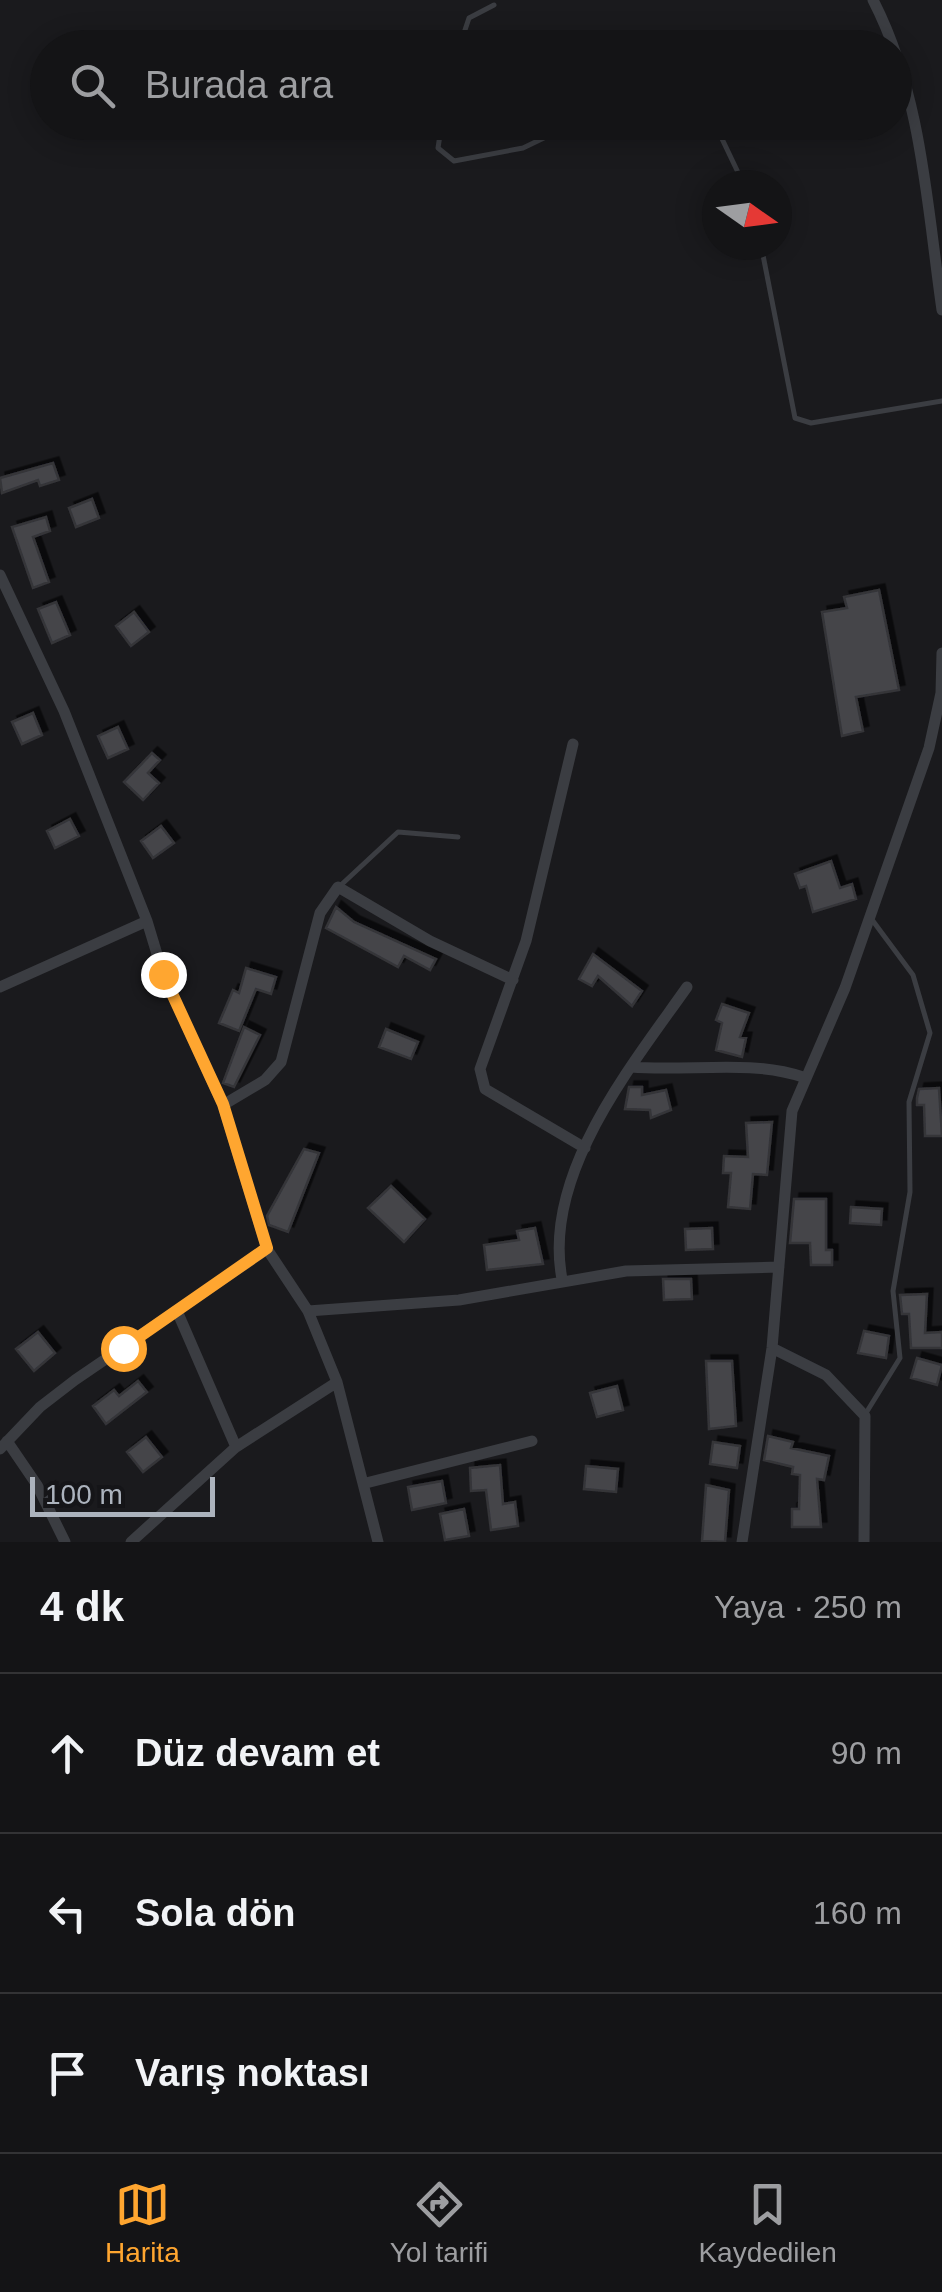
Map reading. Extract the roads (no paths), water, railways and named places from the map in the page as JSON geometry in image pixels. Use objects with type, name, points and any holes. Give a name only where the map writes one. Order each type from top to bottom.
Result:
[{"type":"street","points":[[874,0],[888,30]]},
{"type":"street","points":[[912,107],[942,310]]},
{"type":"street","points":[[0,575],[64,711],[147,921],[163,974],[223,1104],[267,1248],[308,1311],[337,1382],[366,1483],[378,1542]]},
{"type":"street","points":[[742,1542],[772,1348],[789,1126],[803,1077],[834,1016],[930,748],[938,711],[942,652]]},
{"type":"street","points":[[572,744],[541,886],[513,980],[481,1062],[482,1083],[586,1148]]},
{"type":"street","points":[[223,1104],[272,1076],[281,1062],[320,913],[338,887],[430,941],[513,980]]},
{"type":"street","points":[[0,987],[147,921]]},
{"type":"street","points":[[562,1278],[558,1223],[586,1148],[630,1067],[687,988]]},
{"type":"street","points":[[630,1067],[693,1071],[763,1067],[803,1077]]},
{"type":"street","points":[[65,1542],[37,1485],[3,1445],[75,1380],[267,1248]]},
{"type":"street","points":[[308,1311],[459,1300],[562,1278],[626,1271],[778,1267]]},
{"type":"street","points":[[177,1311],[236,1447]]},
{"type":"street","points":[[772,1348],[826,1375],[864,1416],[864,1542]]},
{"type":"street","points":[[130,1542],[236,1447],[337,1382]]},
{"type":"street","points":[[366,1483],[532,1441]]},
{"type":"lane","points":[[465,30],[469,18],[494,5]]},
{"type":"lane","points":[[439,140],[438,148],[454,161],[523,148],[540,140]]},
{"type":"lane","points":[[723,140],[737,170]]},
{"type":"lane","points":[[764,260],[791,412],[798,420],[811,423],[942,401]]},
{"type":"lane","points":[[338,887],[398,832],[458,838]]},
{"type":"lane","points":[[864,1416],[900,1358],[893,1291],[910,1192],[909,1102],[930,1033],[913,975],[868,915]]}]
